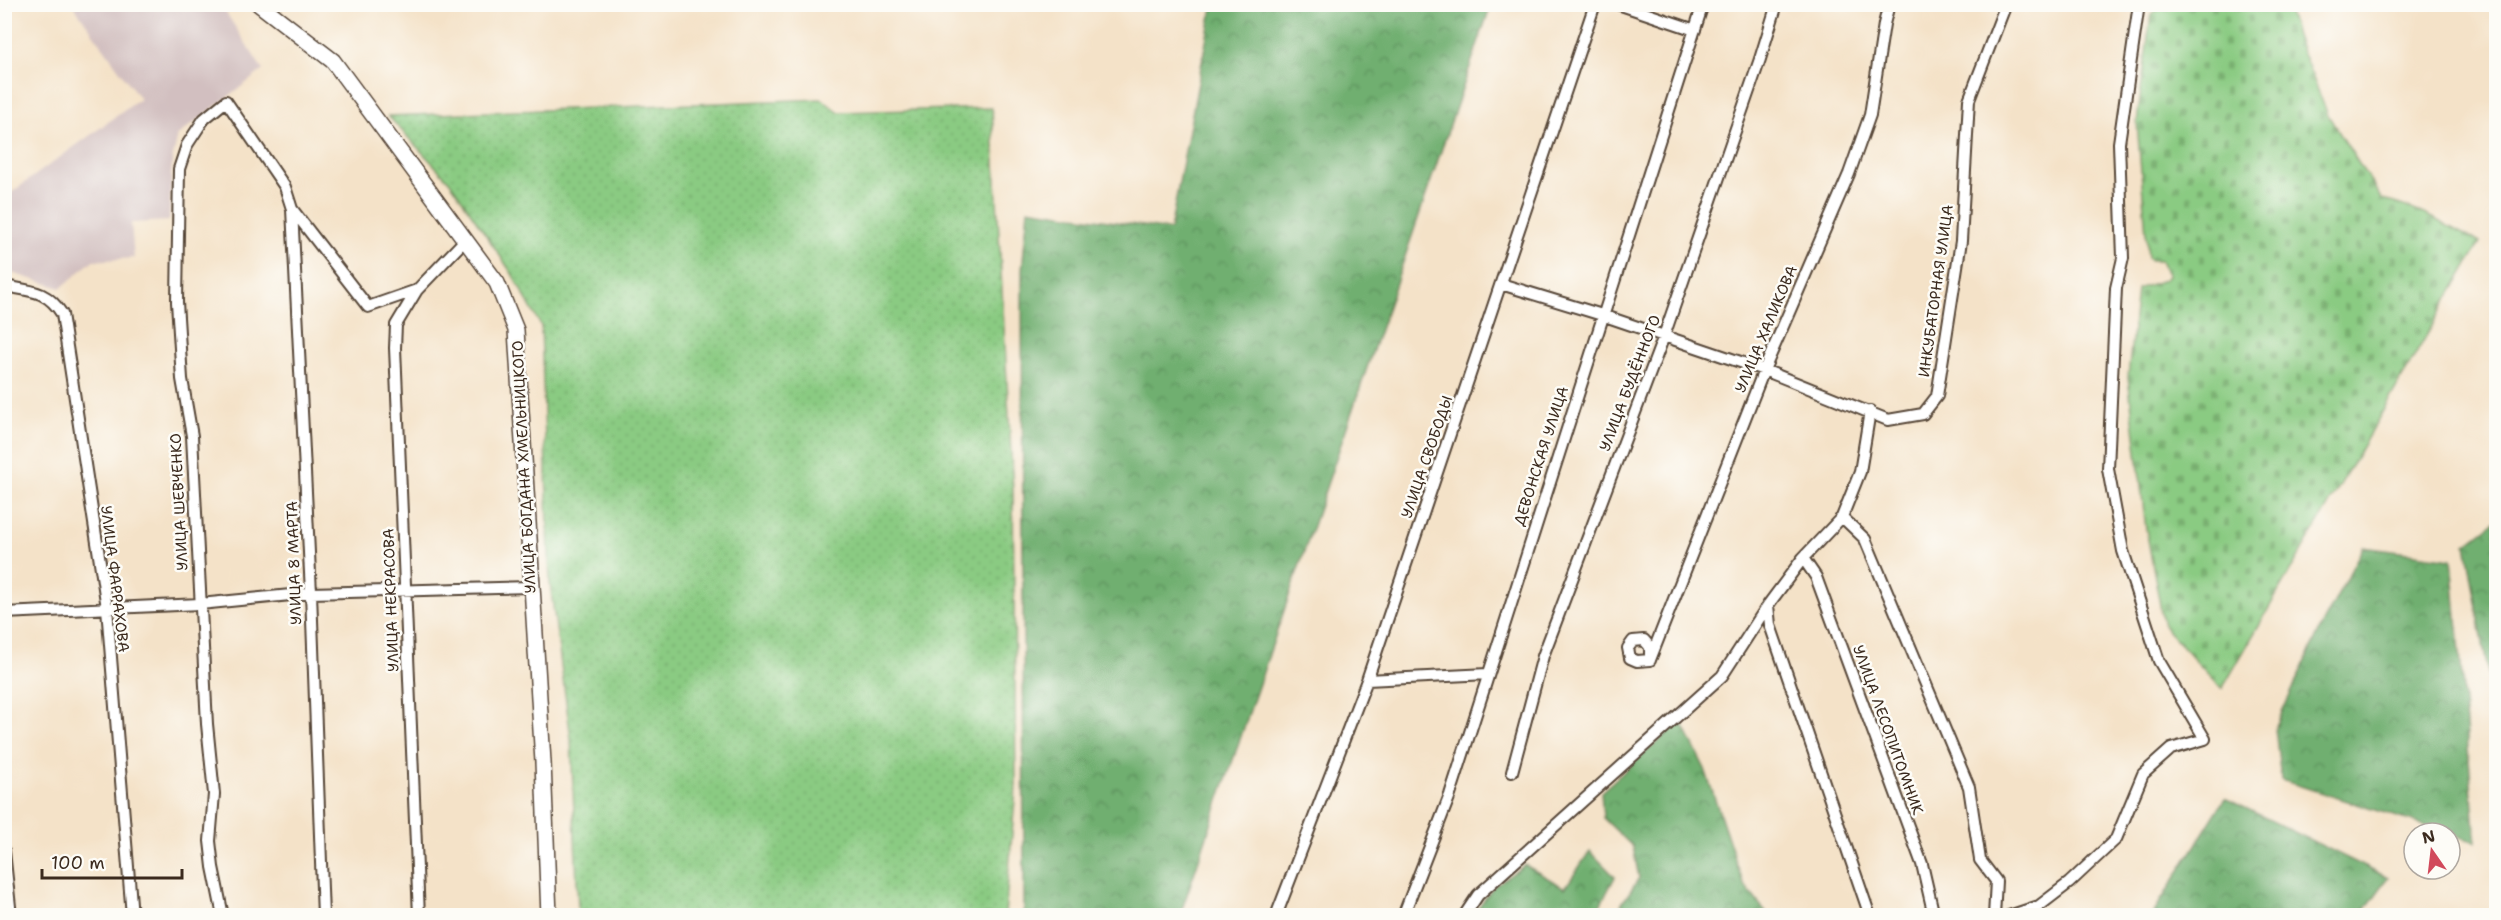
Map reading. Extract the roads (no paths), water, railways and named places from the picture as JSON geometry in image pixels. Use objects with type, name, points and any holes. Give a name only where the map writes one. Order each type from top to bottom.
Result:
[{"type":"street","name":"УЛИЦА БОГДАНА ХМЕЛЬНИЦКОГО","points":[[259,4],[333,61],[497,283],[516,330],[543,762],[549,915]]},
{"type":"street","name":"УЛИЦА СВОБОДЫ","points":[[1276,915],[1367,680],[1595,4]]},
{"type":"street","points":[[1618,4],[1695,30]]},
{"type":"street","name":"ДЕВОНСКАЯ УЛИЦА","points":[[1403,915],[1450,795],[1602,315],[1704,4]]},
{"type":"street","name":"УЛИЦА БУДЁННОГО","points":[[1512,772],[1543,656],[1664,336],[1777,4]]},
{"type":"street","name":"УЛИЦА ХАЛИКОВА","points":[[1650,660],[1764,370],[1849,174],[1866,124],[1889,4]]},
{"type":"street","name":"ИНКУБАТОРНАЯ УЛИЦА","points":[[1501,285],[1602,315],[1764,370],[1888,420],[1923,414],[1937,396],[1961,241],[1969,100],[2006,4]]},
{"type":"street","points":[[2009,915],[2039,906],[2069,883],[2116,839],[2143,774],[2171,749],[2205,739],[2159,661],[2123,551],[2108,469],[2116,288],[2123,258],[2119,143],[2139,4]]},
{"type":"street","name":"УЛИЦА НЕКРАСОВА","points":[[226,101],[285,187],[292,209],[368,307],[417,290]]},
{"type":"street","name":"УЛИЦА ШЕВЧЕНКО","points":[[224,915],[213,867],[210,841],[214,794],[207,724],[192,436],[182,379],[177,302],[179,169],[187,145],[204,118],[226,101]]},
{"type":"street","name":"УЛИЦА 8 МАРТА","points":[[292,209],[311,593],[323,915]]},
{"type":"street","name":"УЛИЦА НЕКРАСОВА","points":[[418,915],[395,348],[396,325],[417,290],[464,241]]},
{"type":"street","name":"УЛИЦА ФАРРАХОВА","points":[[4,286],[53,300],[62,314],[106,608],[132,915]]},
{"type":"street","points":[[1464,915],[1478,896],[1722,676],[1768,605],[1803,558],[1842,516],[1860,472],[1870,411]]},
{"type":"street","points":[[1842,516],[1865,539],[1969,787],[1980,860],[1996,881],[1994,915]]},
{"type":"street","name":"УЛИЦА ЛЕСОПИТОМНИК","points":[[1803,558],[1816,577],[1918,853],[1934,915]]},
{"type":"street","points":[[4,613],[200,604],[311,593],[531,587]]},
{"type":"street","points":[[1768,605],[1770,626],[1870,915]]},
{"type":"street","points":[[1367,680],[1488,674]]},
{"type":"street","points":[[4,851],[11,915]]}]
